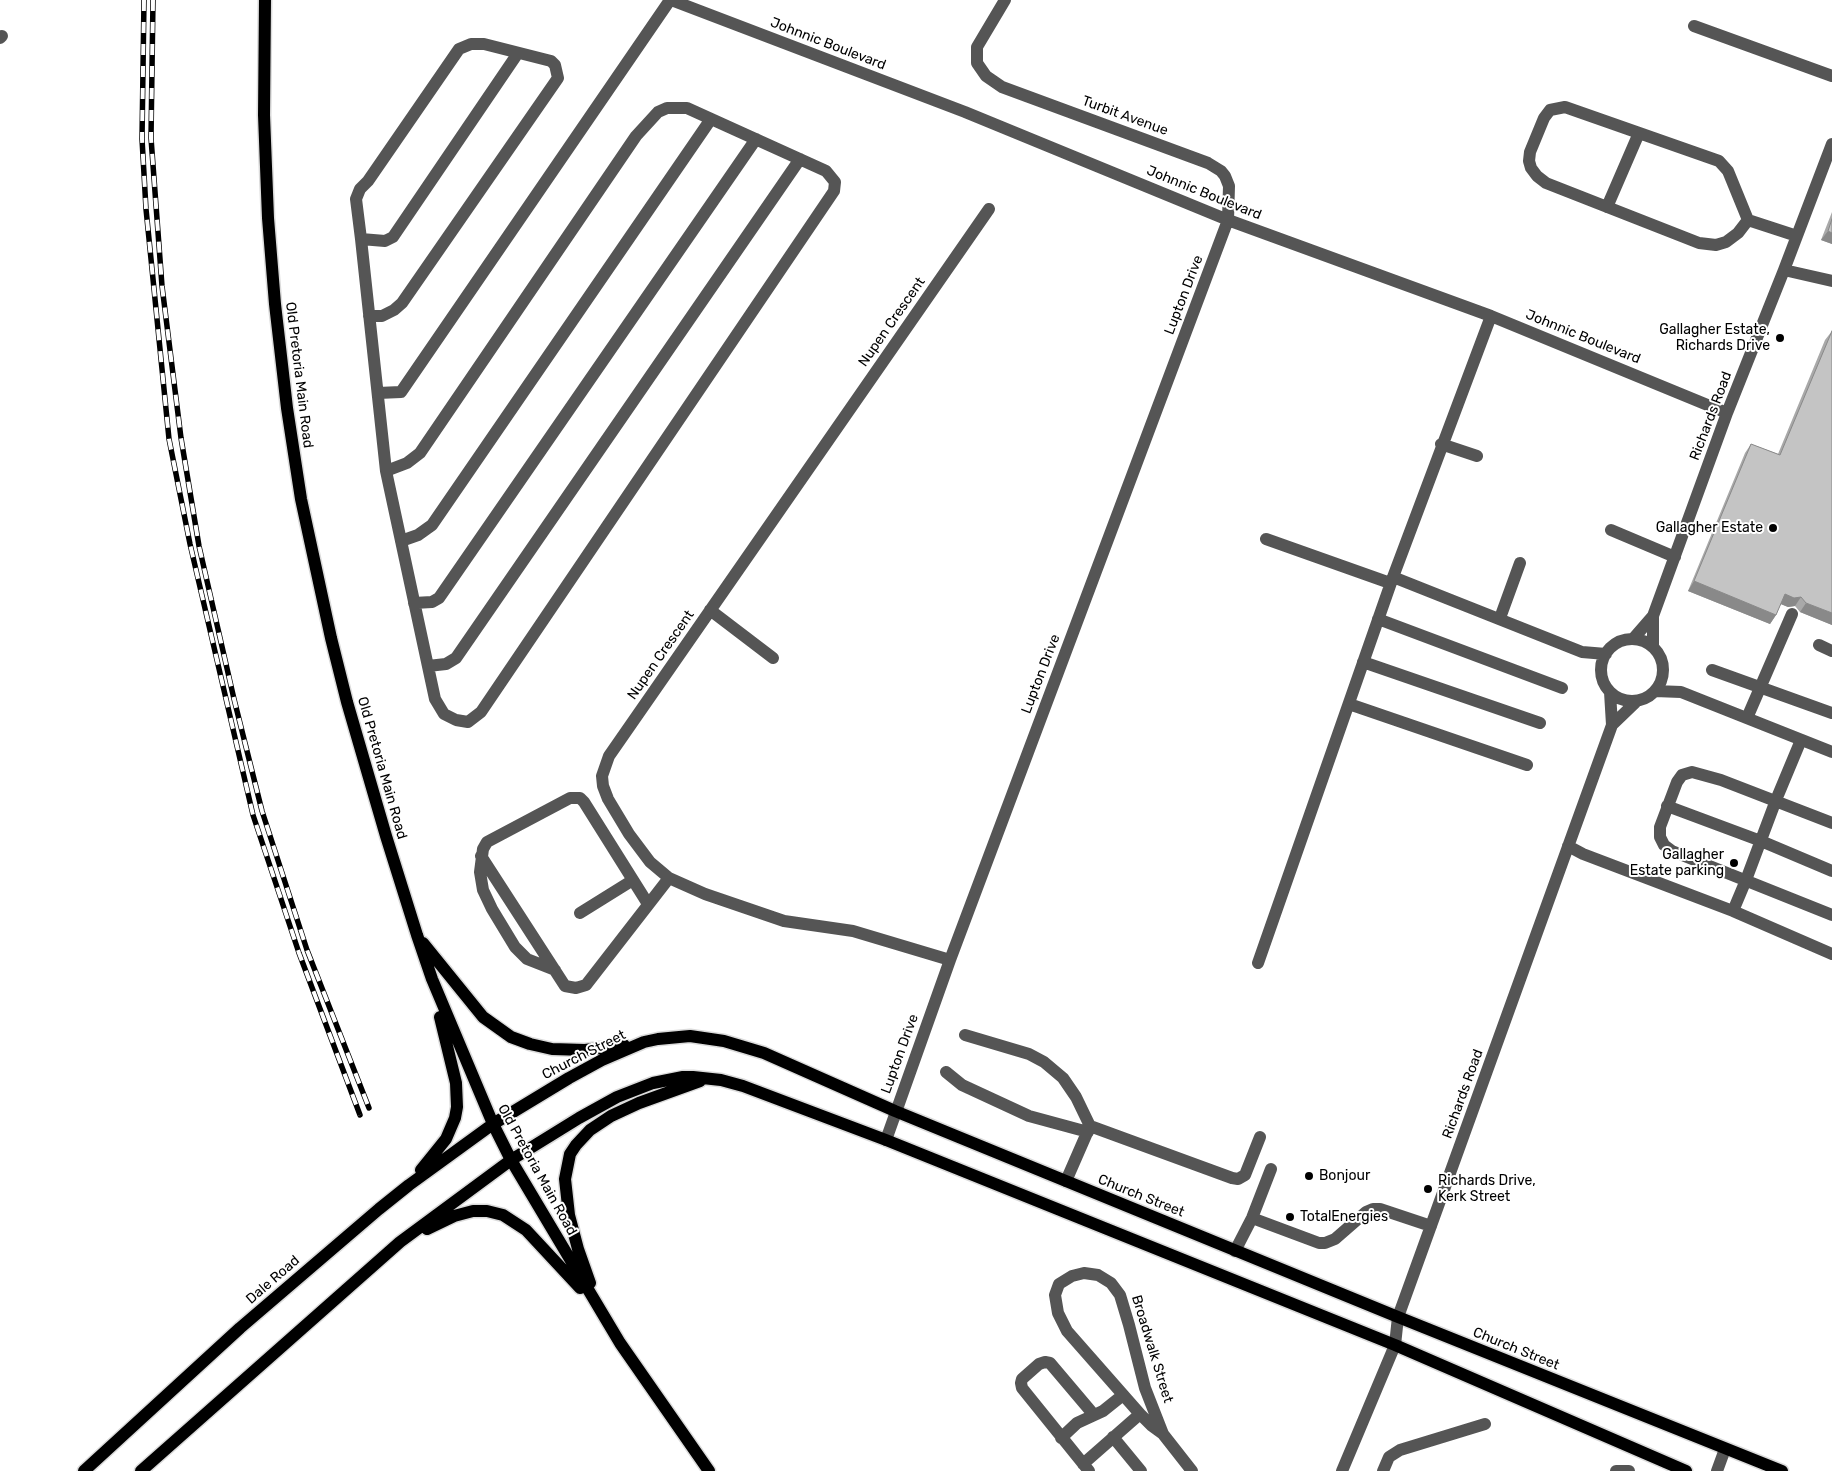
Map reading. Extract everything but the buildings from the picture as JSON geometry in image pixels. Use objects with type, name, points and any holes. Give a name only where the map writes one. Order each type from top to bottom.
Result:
[{"type":"main road","name":"Old Pretoria Main Road","points":[[265,0],[264,115],[268,218],[275,304],[294,458],[311,549],[345,693],[416,935],[453,1031],[493,1124],[511,1160],[636,1368],[709,1471]]},
{"type":"main road","points":[[416,935],[483,1017],[511,1037],[540,1047],[574,1051],[597,1050],[644,1042]]},
{"type":"main road","points":[[409,1185],[446,1139],[455,1118],[457,1107],[454,1070],[422,950]]},
{"type":"main road","name":"Church Street","points":[[493,1124],[602,1060],[644,1042],[690,1036],[712,1038],[732,1043],[764,1053],[895,1111],[1398,1317],[1782,1471]]},
{"type":"main road","points":[[141,1471],[400,1242],[511,1160],[579,1118],[617,1097],[643,1086],[684,1078],[707,1078],[743,1086],[886,1140],[1395,1345],[1686,1471]]},
{"type":"main road","points":[[599,1309],[578,1249],[569,1215],[565,1179],[570,1154],[590,1130],[611,1116],[639,1103],[707,1078]]},
{"type":"main road","name":"Dale Road","points":[[84,1471],[240,1328],[409,1185],[493,1124]]},
{"type":"main road","points":[[378,1261],[426,1230],[454,1216],[473,1211],[494,1212],[526,1230],[599,1309]]},
{"type":"street","name":"Johnnic Boulevard","points":[[671,0],[965,112],[1228,220],[1491,316],[1727,413]]},
{"type":"street","points":[[378,393],[401,392],[671,0]]},
{"type":"street","name":"Turbit Avenue","points":[[1005,0],[977,47],[978,63],[986,76],[1002,86],[1191,155],[1221,171],[1229,186],[1228,220]]},
{"type":"street","points":[[1694,26],[1832,76]]},
{"type":"street","points":[[369,316],[382,316],[394,310],[402,302],[558,78],[555,66],[551,61],[484,44],[471,44],[460,49],[368,181],[360,189],[356,199],[386,471],[414,603],[435,698],[444,714],[456,720],[468,722],[481,712],[834,191],[835,182],[826,171],[687,108],[667,108],[658,112],[642,130],[420,453],[407,463],[386,471]]},
{"type":"street","points":[[361,239],[385,241],[393,237],[518,53]]},
{"type":"street","points":[[1748,220],[1738,233],[1726,242],[1716,245],[1699,242],[1546,183],[1536,176],[1531,168],[1529,161],[1530,152],[1544,118],[1550,110],[1565,107],[1719,161],[1728,171],[1748,220],[1797,236]]},
{"type":"street","points":[[401,541],[418,535],[432,525],[711,119]]},
{"type":"street","points":[[1607,207],[1639,133]]},
{"type":"street","points":[[414,603],[432,602],[439,598],[756,140]]},
{"type":"street","name":"Richards Road","points":[[1653,646],[1653,616],[1727,413],[1832,144]]},
{"type":"street","points":[[428,666],[446,664],[456,658],[800,159]]},
{"type":"street","name":"Nupen Crescent","points":[[950,960],[853,931],[784,921],[705,894],[669,878],[650,862],[629,834],[605,793],[602,772],[609,756],[989,210]]},
{"type":"street","name":"Lupton Drive","points":[[886,1140],[950,960],[1228,220]]},
{"type":"street","points":[[1784,270],[1832,280]]},
{"type":"street","points":[[1258,963],[1392,580],[1491,316]]},
{"type":"street","points":[[1442,444],[1477,456]]},
{"type":"street","points":[[1611,530],[1675,556]]},
{"type":"street","points":[[1266,539],[1500,618],[1582,652],[1606,654]]},
{"type":"street","points":[[1500,618],[1520,563]]},
{"type":"street","points":[[710,610],[773,658]]},
{"type":"street","points":[[1746,718],[1792,614]]},
{"type":"street","name":"Richards Road","points":[[1633,639],[1653,616]]},
{"type":"street","points":[[1378,619],[1562,688]]},
{"type":"street","points":[[1582,652],[1601,674],[1610,692],[1622,700],[1637,701],[1647,698],[1661,683],[1664,673],[1660,654],[1653,646],[1644,641],[1633,639],[1623,640],[1613,645],[1602,663],[1601,674]]},
{"type":"street","points":[[1819,646],[1832,650]]},
{"type":"street","points":[[1363,662],[1540,723]]},
{"type":"street","points":[[1712,670],[1832,713]]},
{"type":"street","points":[[1664,673],[1681,692]]},
{"type":"street","points":[[1655,691],[1681,692],[1832,752]]},
{"type":"street","name":"Richards Road","points":[[1342,1471],[1395,1345],[1398,1317],[1612,726],[1610,692]]},
{"type":"street","name":"Richards Road","points":[[1612,726],[1637,701]]},
{"type":"street","points":[[1349,704],[1527,764]]},
{"type":"street","points":[[1732,911],[1801,740]]},
{"type":"street","points":[[1832,823],[1776,800],[1721,780],[1692,772],[1682,776],[1677,782],[1660,827],[1660,836],[1664,845],[1672,851],[1832,915]]},
{"type":"street","points":[[555,970],[527,959],[515,947],[492,909],[483,890],[480,872],[481,856],[487,842],[575,796],[584,802],[648,904]]},
{"type":"street","points":[[1667,806],[1761,841],[1832,871]]},
{"type":"street","points":[[1568,846],[1583,854],[1732,911],[1832,954]]},
{"type":"street","points":[[481,856],[565,986],[576,988],[586,985],[669,878]]},
{"type":"street","points":[[580,913],[633,880]]},
{"type":"street","points":[[965,1036],[1029,1054],[1044,1062],[1063,1078],[1076,1097],[1089,1129],[1066,1181]]},
{"type":"street","points":[[946,1072],[962,1085],[1029,1116],[1089,1129],[1238,1178],[1246,1176],[1260,1137]]},
{"type":"street","points":[[1235,1250],[1252,1218],[1271,1170]]},
{"type":"street","points":[[1252,1218],[1319,1243],[1335,1239],[1366,1212],[1373,1209],[1380,1209],[1431,1226]]},
{"type":"street","name":"Broadwalk Street","points":[[1163,1434],[1145,1388],[1120,1295],[1111,1283],[1098,1275],[1084,1273],[1072,1276],[1059,1284],[1055,1295],[1058,1313],[1072,1337],[1140,1414],[1163,1434],[1192,1471]]},
{"type":"street","points":[[1094,1415],[1050,1363],[1040,1364],[1022,1379],[1020,1383],[1022,1388],[1086,1467],[1113,1437],[1140,1414]]},
{"type":"street","points":[[1062,1438],[1077,1423],[1094,1415],[1123,1395]]},
{"type":"street","points":[[1383,1471],[1388,1457],[1400,1450],[1485,1424]]},
{"type":"street","points":[[1113,1437],[1140,1471]]},
{"type":"street","points":[[1717,1471],[1725,1449]]},
{"type":"street","points":[[1616,1471],[1630,1471]]},
{"type":"railway","points":[[144,0],[142,139],[146,209],[169,439],[190,544],[253,815],[299,953],[360,1115]]},
{"type":"railway","points":[[153,0],[151,138],[162,286],[181,438],[199,546],[262,811],[307,950],[369,1108]]},
{"type":"place","name":"Gallagher Estate, Richards Drive","points":[[1780,338]]},
{"type":"place","name":"Gallagher Estate","points":[[1773,528]]},
{"type":"place","name":"Gallagher Estate parking","points":[[1734,863]]},
{"type":"place","name":"Bonjour","points":[[1309,1176]]},
{"type":"place","name":"Richards Drive, Kerk Street","points":[[1428,1189]]},
{"type":"place","name":"TotalEnergies","points":[[1290,1217]]}]
